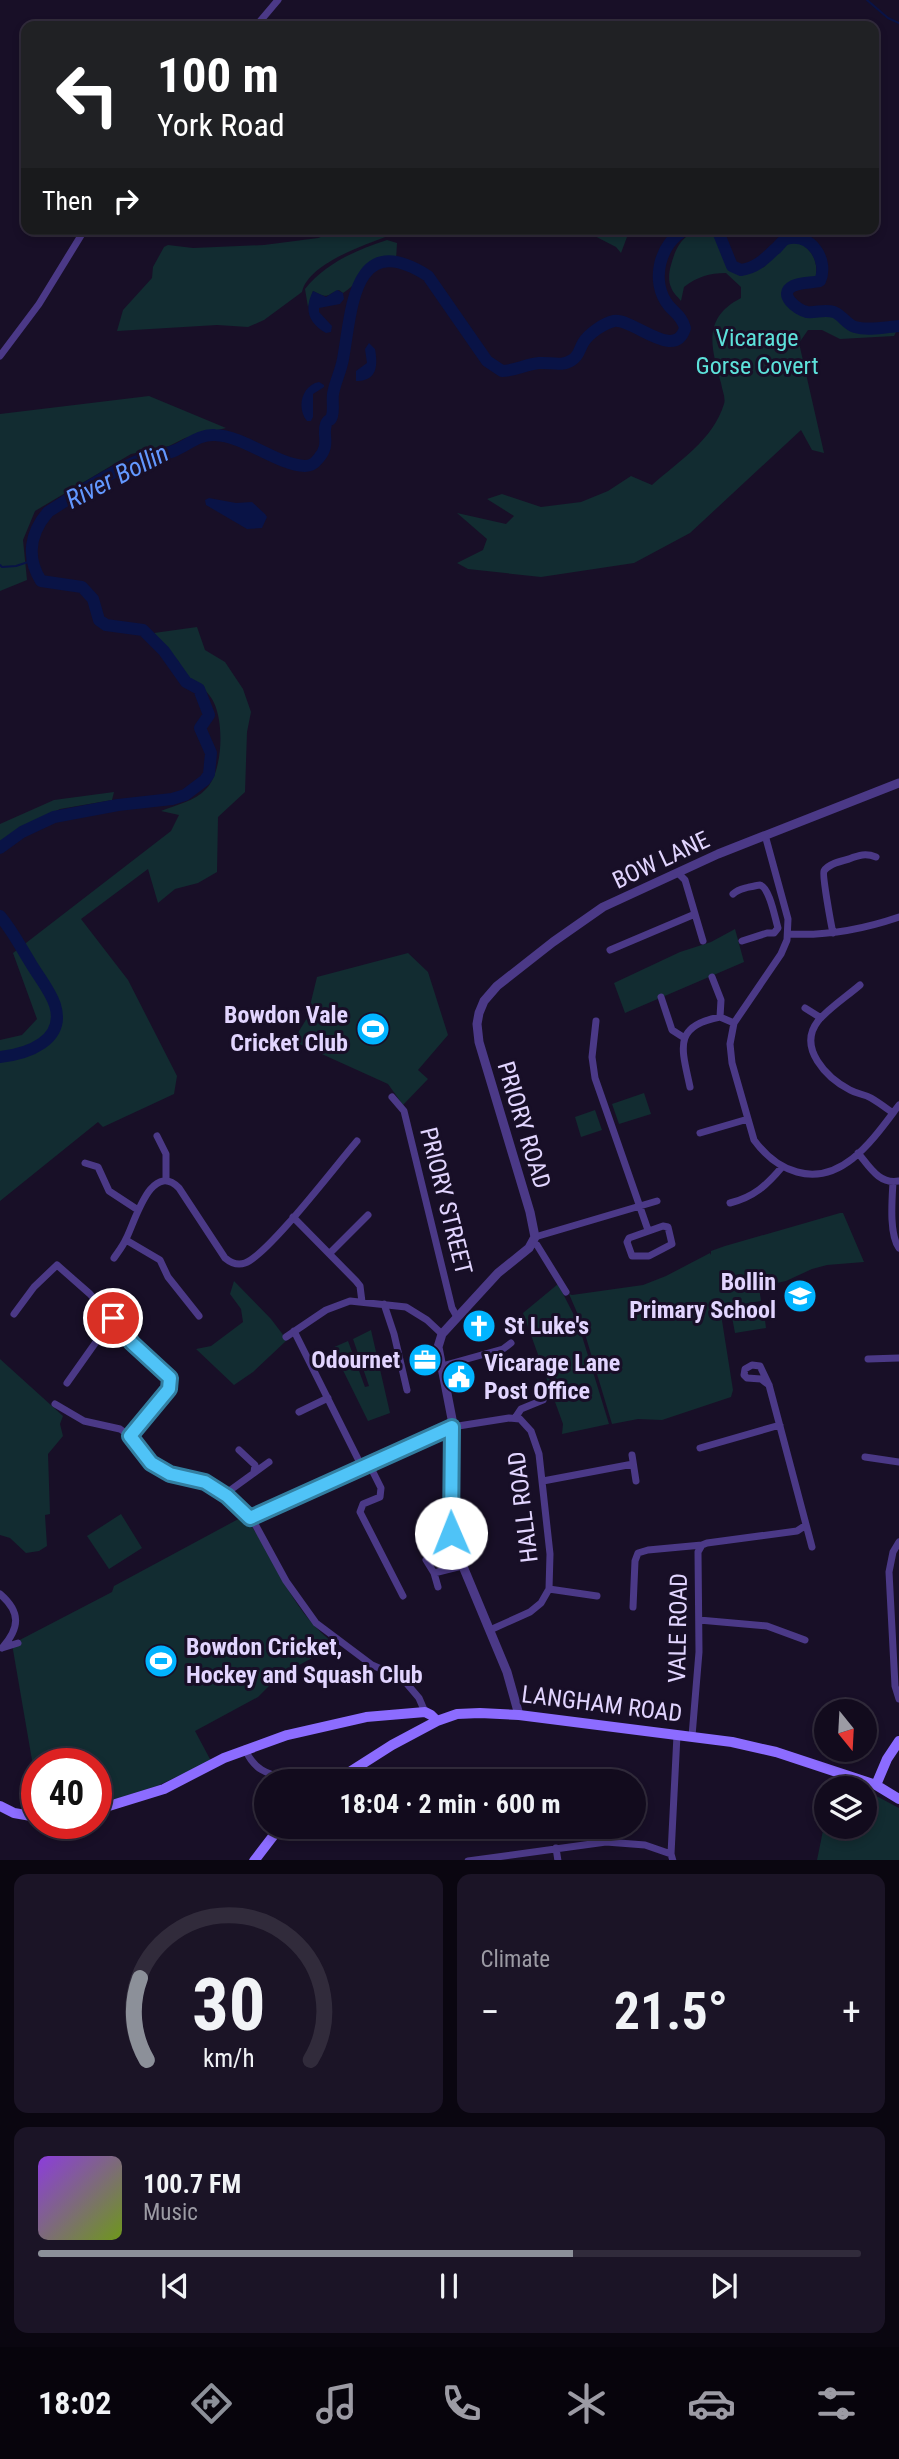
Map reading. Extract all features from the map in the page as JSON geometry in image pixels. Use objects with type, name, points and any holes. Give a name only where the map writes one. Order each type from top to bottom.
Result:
[{"type":"main road","points":[[112,1805],[164,1789],[245,1749],[287,1735],[366,1717],[425,1712],[437,1721]]},
{"type":"main road","name":"LANGHAM ROAD","points":[[354,1769],[392,1745],[447,1716],[468,1713],[519,1715],[732,1741],[776,1752],[849,1776]]},
{"type":"main road","points":[[877,1783],[887,1759],[899,1741]]},
{"type":"main road","name":"LANGHAM ROAD","points":[[877,1786],[899,1799]]},
{"type":"main road","points":[[0,1806],[21,1814]]},
{"type":"main road","points":[[254,1860],[271,1839]]},
{"type":"street","points":[[260,21],[278,0]]},
{"type":"street","points":[[0,356],[39,304],[81,235]]},
{"type":"street","name":"BOW LANE","points":[[477,1024],[484,1001],[497,986],[603,907],[765,835],[899,783]]},
{"type":"street","points":[[765,835],[788,919],[788,934],[781,954],[734,1023],[730,1054],[754,1140],[782,1167],[809,1175],[821,1175],[841,1167],[858,1153],[899,1105]]},
{"type":"street","points":[[832,933],[828,894],[822,878],[824,871],[828,866],[856,856],[868,854],[876,857]]},
{"type":"street","points":[[678,873],[685,880],[704,941]]},
{"type":"street","points":[[733,894],[737,890],[760,885],[764,887],[771,902],[777,931],[742,941]]},
{"type":"street","points":[[771,902],[783,898]]},
{"type":"street","points":[[610,950],[695,914]]},
{"type":"street","points":[[788,934],[832,933],[899,917]]},
{"type":"street","points":[[712,977],[721,1000],[720,1017]]},
{"type":"street","points":[[860,985],[821,1018],[811,1041],[819,1065],[841,1085],[869,1097],[893,1113]]},
{"type":"street","points":[[661,997],[672,1030],[683,1037]]},
{"type":"street","points":[[805,1008],[821,1018]]},
{"type":"street","points":[[690,1087],[683,1054],[683,1037],[692,1026],[720,1017],[734,1023]]},
{"type":"street","points":[[596,1021],[592,1040],[592,1067],[648,1230]]},
{"type":"street","name":"PRIORY ROAD","points":[[477,1024],[479,1042],[530,1212],[534,1240]]},
{"type":"street","name":"PRIORY STREET","points":[[392,1097],[404,1111],[452,1308],[457,1317]]},
{"type":"street","points":[[700,1133],[748,1119]]},
{"type":"street","points":[[157,1136],[166,1154],[166,1179]]},
{"type":"street","points":[[114,1258],[126,1240],[149,1191],[166,1179],[179,1188],[230,1263],[250,1261],[293,1217],[357,1141]]},
{"type":"street","points":[[858,1153],[877,1175],[884,1180],[896,1182],[892,1222],[899,1248]]},
{"type":"street","points":[[85,1163],[98,1167],[109,1191],[138,1210]]},
{"type":"street","points":[[730,1203],[753,1195],[768,1184],[782,1167]]},
{"type":"street","points":[[519,1715],[507,1672],[462,1566],[451,1533],[452,1427],[438,1347],[442,1334],[457,1317],[498,1273],[517,1260],[534,1240],[657,1201]]},
{"type":"street","points":[[330,1253],[369,1214]]},
{"type":"street","points":[[293,1217],[356,1281],[360,1286],[362,1302]]},
{"type":"street","points":[[668,1227],[672,1244],[649,1256],[632,1256],[627,1242],[629,1238],[648,1230],[668,1227]]},
{"type":"street","points":[[126,1240],[160,1260],[168,1277],[199,1316]]},
{"type":"street","points":[[534,1240],[566,1292]]},
{"type":"street","points":[[14,1314],[34,1287],[57,1265],[113,1318],[132,1343],[170,1378],[169,1389],[130,1436]]},
{"type":"street","points":[[286,1337],[339,1304],[362,1302],[407,1307],[442,1334]]},
{"type":"street","points":[[384,1304],[407,1390]]},
{"type":"street","points":[[67,1383],[113,1318]]},
{"type":"street","points":[[294,1331],[365,1465],[381,1488],[380,1497],[363,1504],[360,1512],[403,1596]]},
{"type":"street","points":[[442,1366],[503,1349],[511,1343]]},
{"type":"street","points":[[868,1359],[899,1358]]},
{"type":"street","points":[[769,1385],[812,1547]]},
{"type":"street","points":[[299,1412],[328,1398]]},
{"type":"street","points":[[515,1418],[522,1409],[543,1400]]},
{"type":"street","points":[[55,1404],[84,1421],[111,1426],[130,1436],[151,1463],[170,1474],[205,1482],[225,1494],[250,1518],[286,1581],[316,1623],[372,1665],[402,1678],[419,1698],[425,1712]]},
{"type":"street","name":"HALL ROAD","points":[[250,1518],[452,1427],[515,1418],[524,1422],[531,1431],[539,1454],[550,1555],[549,1589],[541,1603],[530,1612],[490,1630]]},
{"type":"street","points":[[700,1448],[780,1425]]},
{"type":"street","points":[[239,1450],[256,1467],[254,1472]]},
{"type":"street","points":[[866,1457],[899,1462]]},
{"type":"street","points":[[543,1481],[632,1460],[636,1480]]},
{"type":"street","points":[[225,1494],[269,1462]]},
{"type":"street","name":"VALE ROAD","points":[[692,1736],[698,1684],[698,1552],[702,1545],[707,1543],[797,1531],[806,1525]]},
{"type":"street","points":[[899,1542],[893,1552],[889,1572],[895,1686],[899,1699]]},
{"type":"street","points":[[632,1607],[638,1553],[702,1545]]},
{"type":"street","points":[[426,1560],[438,1587]]},
{"type":"street","points":[[434,1573],[462,1566]]},
{"type":"street","points":[[549,1589],[597,1596]]},
{"type":"street","points":[[0,1594],[16,1617],[15,1629],[1,1649]]},
{"type":"street","points":[[699,1620],[767,1626],[805,1640]]},
{"type":"street","points":[[1,1649],[18,1643]]},
{"type":"street","points":[[468,1860],[606,1842],[645,1845],[672,1857],[677,1735]]},
{"type":"street","points":[[245,1749],[250,1762],[259,1769]]},
{"type":"street","points":[[556,1848],[558,1860]]},
{"type":"green space","points":[[326,235],[388,236],[326,264],[306,282],[302,292],[264,320],[248,327],[217,325],[117,331],[123,310],[152,278],[153,267],[164,247],[168,245],[193,248],[264,245]]},
{"type":"green space","points":[[593,235],[628,235],[621,253],[616,247]]},
{"type":"green space","name":"Vicarage Gorse Covert","points":[[688,235],[718,235],[727,258],[741,273],[764,267],[785,242],[798,240],[815,260],[816,278],[785,292],[785,303],[797,314],[829,313],[846,325],[861,330],[897,330],[894,336],[840,339],[822,330],[808,330],[799,343],[824,453],[812,450],[801,430],[690,533],[634,563],[541,577],[468,569],[457,563],[483,550],[487,539],[457,513],[506,524],[514,516],[487,499],[502,494],[541,507],[581,502],[608,491],[631,476],[652,485],[694,449],[712,428],[725,399],[714,357],[715,324],[729,306],[741,298],[741,287],[726,273],[709,275],[684,287],[681,301],[672,289],[669,276],[673,257]]},
{"type":"green space","points":[[387,240],[397,243],[396,260],[383,260],[368,265],[357,281],[343,293],[339,290],[324,296],[313,291],[308,307],[305,289],[322,272],[353,253]]},
{"type":"green space","points":[[149,396],[226,428],[185,438],[169,446],[131,454],[35,511],[23,540],[27,580],[0,591],[0,414]]},
{"type":"green space","points":[[197,627],[205,650],[225,662],[243,689],[251,712],[247,732],[245,792],[218,817],[217,872],[198,883],[175,889],[158,903],[148,869],[81,919],[128,980],[177,1076],[174,1094],[103,1127],[98,1122],[0,1201],[0,1040],[22,1035],[37,1019],[13,953],[171,831],[179,815],[161,811],[196,797],[212,781],[220,746],[216,708],[207,692],[186,679],[179,662],[154,633]]},
{"type":"green space","points":[[114,792],[112,800],[60,809],[19,829],[0,842],[0,824],[54,800]]},
{"type":"green space","points":[[735,929],[744,962],[625,1013],[614,983]]},
{"type":"green space","name":"Bowdon Vale Cricket Club","points":[[408,953],[428,972],[448,1035],[418,1070],[428,1079],[403,1105],[388,1084],[293,1041],[307,1018],[317,977]]},
{"type":"green space","points":[[644,1093],[651,1114],[619,1124],[612,1104]]},
{"type":"green space","points":[[595,1110],[602,1130],[581,1137],[575,1117]]},
{"type":"green space","points":[[843,1213],[864,1262],[812,1269],[786,1281],[759,1287],[761,1301],[720,1308],[733,1390],[731,1397],[662,1420],[638,1419],[612,1424],[582,1324],[569,1294],[643,1285],[710,1253],[711,1255],[711,1251]]},
{"type":"green space","points":[[234,1281],[271,1319],[287,1340],[253,1372],[234,1385],[196,1349],[211,1346],[243,1322],[241,1309],[230,1294]]},
{"type":"green space","points":[[558,1284],[578,1323],[609,1424],[562,1434],[563,1424],[523,1313]]},
{"type":"green space","points":[[764,1312],[766,1328],[735,1333],[732,1317]]},
{"type":"green space","points":[[371,1330],[390,1413],[368,1421],[332,1348],[348,1341],[365,1387],[369,1386],[353,1339]]},
{"type":"green space","points":[[0,1359],[63,1416],[60,1424],[63,1436],[48,1454],[50,1514],[45,1515],[47,1546],[39,1551],[26,1553],[10,1538],[0,1535]]},
{"type":"green space","points":[[121,1514],[142,1548],[109,1569],[87,1536]]},
{"type":"green space","name":"Bowdon Cricket, Hockey and Squash Club","points":[[244,1516],[306,1616],[336,1645],[279,1676],[258,1697],[195,1731],[211,1761],[157,1786],[112,1800],[112,1748],[30,1748],[12,1644],[112,1592],[114,1586]]},
{"type":"green space","points":[[877,1796],[899,1808],[899,1860],[817,1860],[821,1839],[877,1839]]},
{"type":"shaded area","points":[[337,290],[343,293],[344,299],[340,304],[319,308],[319,312],[332,326],[331,332],[326,333],[315,325],[309,315],[310,298],[313,291],[326,297]]},
{"type":"shaded area","points":[[369,343],[375,349],[374,371],[368,378],[356,381],[356,371],[367,363],[365,349]]},
{"type":"shaded area","points":[[319,382],[324,387],[313,394],[313,417],[311,421],[307,421],[302,410],[302,398],[308,388]]},
{"type":"shaded area","points":[[209,498],[236,503],[252,502],[267,517],[262,528],[247,529],[206,505],[205,500]]},
{"type":"waterway","points":[[867,0],[888,18],[899,23]]},
{"type":"waterway","name":"River Bollin","points":[[0,848],[22,832],[54,817],[185,795],[209,774],[211,753],[200,728],[209,715],[199,689],[186,682],[164,651],[143,630],[106,625],[99,620],[93,599],[82,587],[41,581],[33,563],[32,545],[37,528],[48,512],[124,467],[171,452],[210,435],[237,440],[294,464],[307,466],[314,463],[324,449],[325,428],[332,416],[333,394],[342,363],[354,298],[361,281],[371,268],[384,262],[403,264],[428,276],[487,361],[502,371],[534,364],[568,362],[576,357],[592,333],[614,321],[672,341],[680,337],[685,328],[663,296],[659,274],[664,252],[678,235]]},
{"type":"waterway","name":"River Bollin","points":[[719,235],[732,266],[741,270],[759,263],[786,239],[803,240],[816,250],[820,257],[822,273],[820,281],[796,285],[789,289],[788,297],[794,305],[803,311],[834,312],[852,326],[860,328],[899,326]]},
{"type":"waterway","points":[[0,565],[16,566],[31,561]]},
{"type":"waterway","name":"River Bollin","points":[[0,916],[50,994],[57,1017],[55,1028],[42,1043],[22,1053],[0,1057]]},
{"type":"place","name":"Bowdon Vale Cricket Club","points":[[373,1029]]},
{"type":"place","name":"Bollin Primary School","points":[[800,1296]]},
{"type":"place","name":"St Luke's","points":[[479,1326]]},
{"type":"place","name":"Odournet","points":[[425,1360]]},
{"type":"place","name":"Vicarage Lane Post Office","points":[[459,1377]]},
{"type":"place","name":"Bowdon Cricket, Hockey and Squash Club","points":[[161,1661]]},
{"type":"route","points":[[113,1318],[132,1343],[170,1378],[169,1389],[130,1436],[151,1463],[170,1474],[205,1482],[237,1504],[250,1518],[452,1427],[451,1533]]}]
